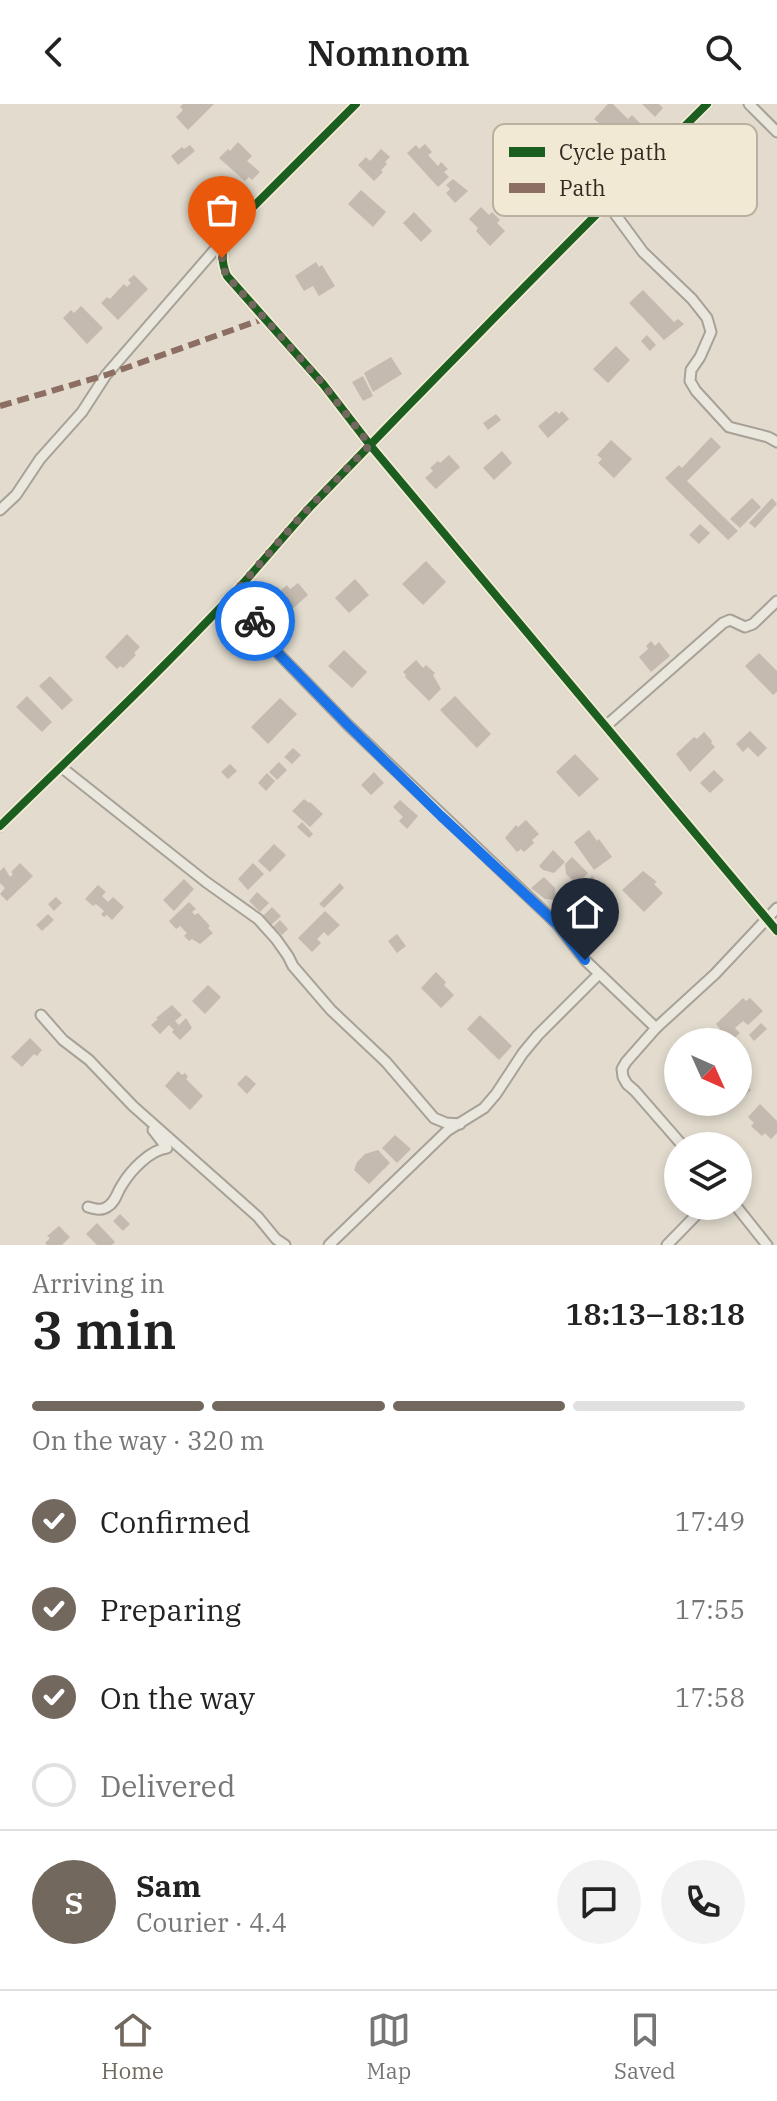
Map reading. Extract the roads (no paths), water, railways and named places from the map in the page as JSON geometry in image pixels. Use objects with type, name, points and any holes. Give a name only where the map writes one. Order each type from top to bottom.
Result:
[{"type":"street","points":[[0,510],[16,495],[40,459],[82,412],[106,375],[229,233],[356,104]]},
{"type":"street","points":[[687,124],[707,104]]},
{"type":"street","points":[[749,104],[777,132]]},
{"type":"street","points":[[0,826],[162,668],[237,590],[303,514],[594,216]]},
{"type":"street","points":[[617,216],[643,252],[692,299],[707,318],[711,332],[691,370],[690,381],[696,391],[729,427],[777,442]]},
{"type":"street","points":[[229,233],[222,258],[227,276],[323,384],[370,445],[777,931]]},
{"type":"street","points":[[237,590],[269,644],[368,745],[557,924],[585,960],[656,1028]]},
{"type":"street","points":[[607,725],[723,623],[730,620],[745,627],[753,624],[777,601]]},
{"type":"street","points":[[61,767],[206,882],[258,919],[331,1010],[386,1062],[434,1118],[460,1124]]},
{"type":"street","points":[[671,1132],[627,1084],[622,1069],[656,1028],[715,974],[777,908]]},
{"type":"street","points":[[329,1245],[447,1131],[484,1108],[538,1035],[599,974]]},
{"type":"street","points":[[41,1015],[133,1106],[258,1217],[285,1245]]},
{"type":"street","points":[[88,1207],[108,1207],[123,1183],[143,1161],[159,1149],[167,1148],[133,1106]]},
{"type":"street","points":[[667,1245],[691,1220]]},
{"type":"street","points":[[747,1220],[767,1245]]}]
